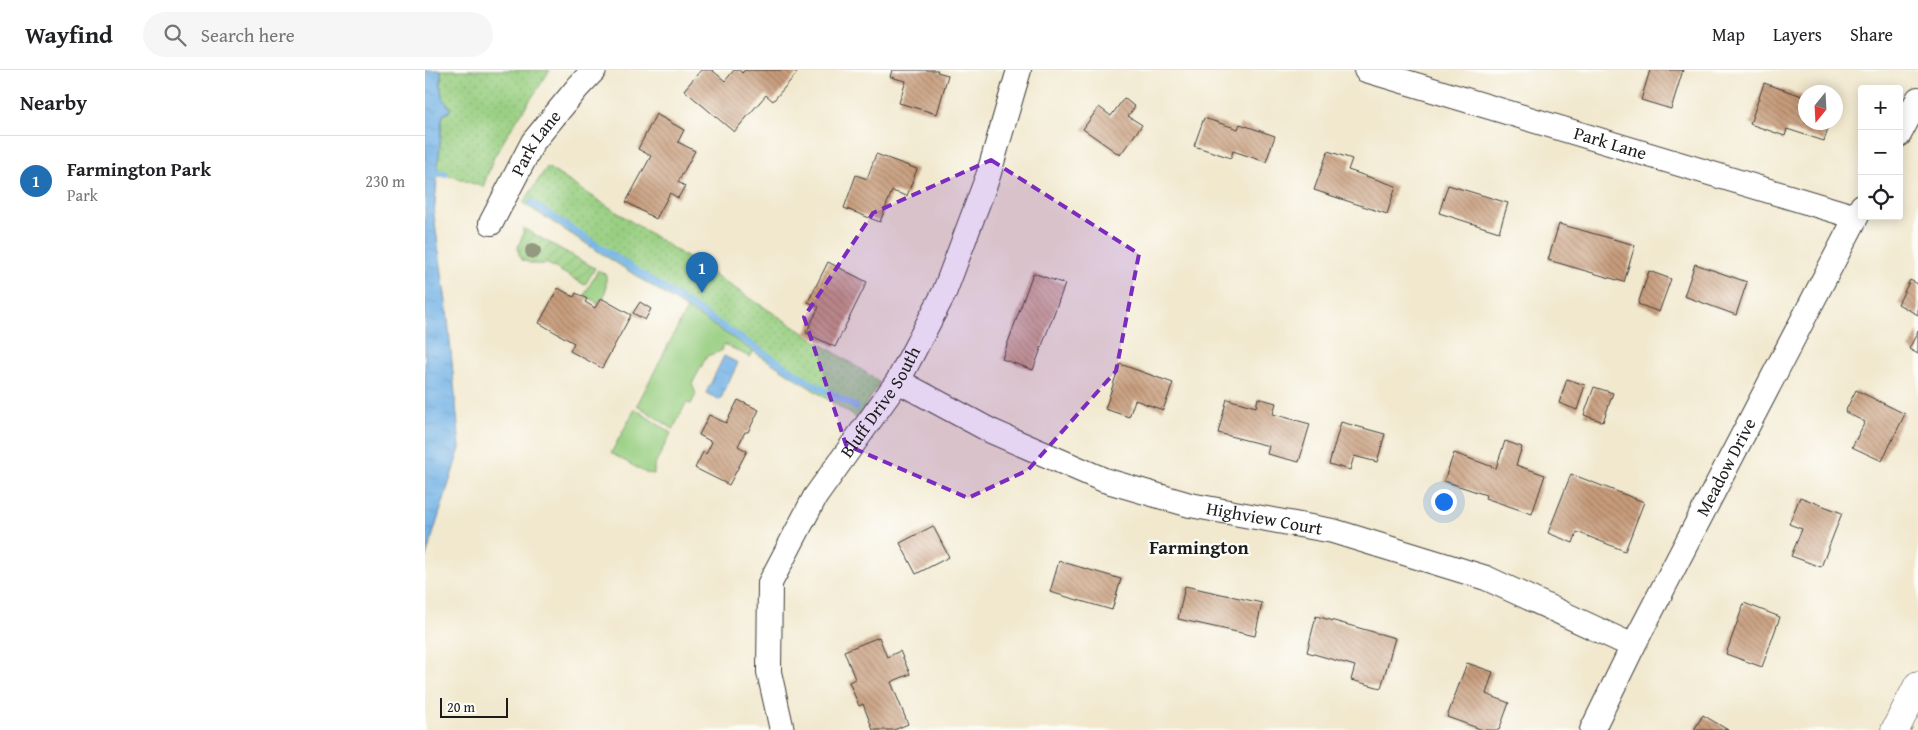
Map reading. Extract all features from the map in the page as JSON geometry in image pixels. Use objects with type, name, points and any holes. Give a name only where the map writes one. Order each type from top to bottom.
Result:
[{"type":"main road","points":[[1895,730],[1918,685]]},
{"type":"street","name":"Park Lane","points":[[491,223],[533,142],[594,70]]},
{"type":"street","name":"Bluff Drive South","points":[[782,730],[769,672],[769,583],[815,497],[898,381],[944,293],[988,176],[1019,70]]},
{"type":"street","name":"Park Lane","points":[[1366,70],[1858,211]]},
{"type":"street","points":[[1901,130],[1918,99]]},
{"type":"street","name":"Meadow Drive","points":[[1592,730],[1633,646],[1858,213]]},
{"type":"street","name":"Highview Court","points":[[898,381],[991,431],[1104,480],[1190,505],[1333,531],[1486,578],[1633,646]]},
{"type":"highlighted area","points":[[991,160],[1139,254],[1116,371],[1028,470],[968,498],[846,445],[804,317],[873,213]]},
{"type":"green space","points":[[441,70],[550,70],[494,157],[483,187],[437,173],[442,118],[443,115],[449,112],[450,106],[442,94]]},
{"type":"green space","points":[[547,167],[880,382],[857,418],[523,203]]},
{"type":"green space","points":[[523,228],[595,268],[585,285],[548,264],[533,264],[522,260],[518,247],[523,234]]},
{"type":"green space","points":[[598,270],[606,275],[606,289],[603,300],[601,298],[597,304],[594,300],[584,296]]},
{"type":"green space","points":[[689,305],[756,348],[750,357],[724,344],[721,351],[707,356],[692,384],[696,394],[691,404],[686,403],[673,429],[637,405]]},
{"type":"green space","points":[[635,409],[671,433],[654,466],[654,474],[646,473],[611,453]]},
{"type":"water","points":[[425,70],[441,70],[442,95],[450,107],[450,111],[443,115],[442,119],[434,216],[447,309],[460,448],[425,560]]},
{"type":"water","points":[[724,356],[738,363],[720,400],[706,393]]},
{"type":"building","points":[[701,70],[712,70],[725,81],[734,70],[739,70],[742,73],[745,70],[793,70],[797,73],[773,101],[766,95],[734,132],[684,90]]},
{"type":"building","points":[[892,70],[938,70],[937,72],[948,75],[937,114],[899,103],[906,81],[890,77]]},
{"type":"building","points":[[1650,70],[1683,70],[1671,109],[1641,100]]},
{"type":"building","points":[[1764,83],[1798,95],[1798,130],[1827,130],[1824,141],[1787,129],[1785,136],[1750,124]]},
{"type":"building","points":[[1124,98],[1135,107],[1128,116],[1142,125],[1120,155],[1083,129],[1099,107],[1111,116]]},
{"type":"building","points":[[656,114],[684,130],[678,142],[695,151],[678,182],[685,186],[678,198],[670,193],[656,219],[626,202],[651,156],[638,149]]},
{"type":"building","points":[[1204,118],[1238,129],[1240,124],[1275,136],[1266,162],[1233,151],[1231,158],[1194,146]]},
{"type":"building","points":[[1328,151],[1352,159],[1348,170],[1396,186],[1387,214],[1314,190]]},
{"type":"building","points":[[876,154],[917,169],[907,196],[892,191],[880,222],[844,208],[856,175],[867,179]]},
{"type":"building","points":[[1448,185],[1508,203],[1499,232],[1439,213]]},
{"type":"building","points":[[1559,224],[1635,245],[1624,282],[1548,260]]},
{"type":"building","points":[[828,262],[867,282],[835,347],[806,333],[819,307],[808,302]]},
{"type":"building","points":[[1695,264],[1747,282],[1736,315],[1684,296]]},
{"type":"building","points":[[1649,271],[1671,279],[1659,312],[1638,304]]},
{"type":"building","points":[[1033,273],[1065,284],[1033,370],[1002,359]]},
{"type":"building","points":[[1910,280],[1918,284],[1918,315],[1898,304]]},
{"type":"building","points":[[558,288],[574,297],[576,293],[587,299],[585,302],[595,308],[601,298],[631,315],[602,368],[570,351],[574,343],[539,323]]},
{"type":"building","points":[[640,302],[651,309],[645,320],[633,313]]},
{"type":"building","points":[[1918,331],[1918,354],[1909,349]]},
{"type":"building","points":[[1120,364],[1173,383],[1163,410],[1135,400],[1129,417],[1105,409]]},
{"type":"building","points":[[1567,379],[1585,385],[1577,410],[1559,403]]},
{"type":"building","points":[[1594,387],[1613,393],[1603,422],[1584,415]]},
{"type":"building","points":[[1856,390],[1905,414],[1882,461],[1852,447],[1865,422],[1845,412]]},
{"type":"building","points":[[1258,398],[1276,403],[1273,414],[1310,424],[1299,462],[1267,454],[1269,446],[1218,433],[1227,399],[1256,407]]},
{"type":"building","points":[[738,400],[759,410],[748,432],[745,432],[738,446],[747,451],[729,485],[695,468],[703,452],[706,454],[712,442],[699,435],[709,415],[726,423]]},
{"type":"building","points":[[1341,422],[1385,434],[1377,462],[1354,456],[1350,470],[1329,464]]},
{"type":"building","points":[[1505,441],[1522,447],[1516,465],[1545,475],[1532,514],[1485,498],[1486,495],[1444,481],[1454,453],[1496,468]]},
{"type":"building","points":[[1571,474],[1644,502],[1625,551],[1577,532],[1573,543],[1548,533]]},
{"type":"building","points":[[1800,497],[1842,513],[1821,567],[1791,556],[1802,529],[1789,524]]},
{"type":"building","points":[[933,526],[949,557],[916,574],[900,543]]},
{"type":"building","points":[[1059,561],[1121,579],[1112,610],[1050,592]]},
{"type":"building","points":[[1185,586],[1262,603],[1255,636],[1178,619]]},
{"type":"building","points":[[1744,603],[1780,617],[1762,667],[1726,654]]},
{"type":"building","points":[[1316,616],[1395,638],[1381,688],[1351,680],[1355,666],[1307,652]]},
{"type":"building","points":[[879,637],[887,657],[900,651],[910,674],[891,682],[908,724],[894,730],[873,730],[863,704],[859,706],[849,682],[855,679],[844,651]]},
{"type":"building","points":[[1467,663],[1493,672],[1486,694],[1509,703],[1499,730],[1483,730],[1447,717]]},
{"type":"building","points":[[1703,715],[1728,730],[1694,730]]},
{"type":"waterway","points":[[425,171],[445,174]]},
{"type":"waterway","points":[[531,203],[807,381],[856,407]]},
{"type":"place","name":"Farmington Park","points":[[702,293]]},
{"type":"district","name":"Farmington","points":[[1199,547]]}]
